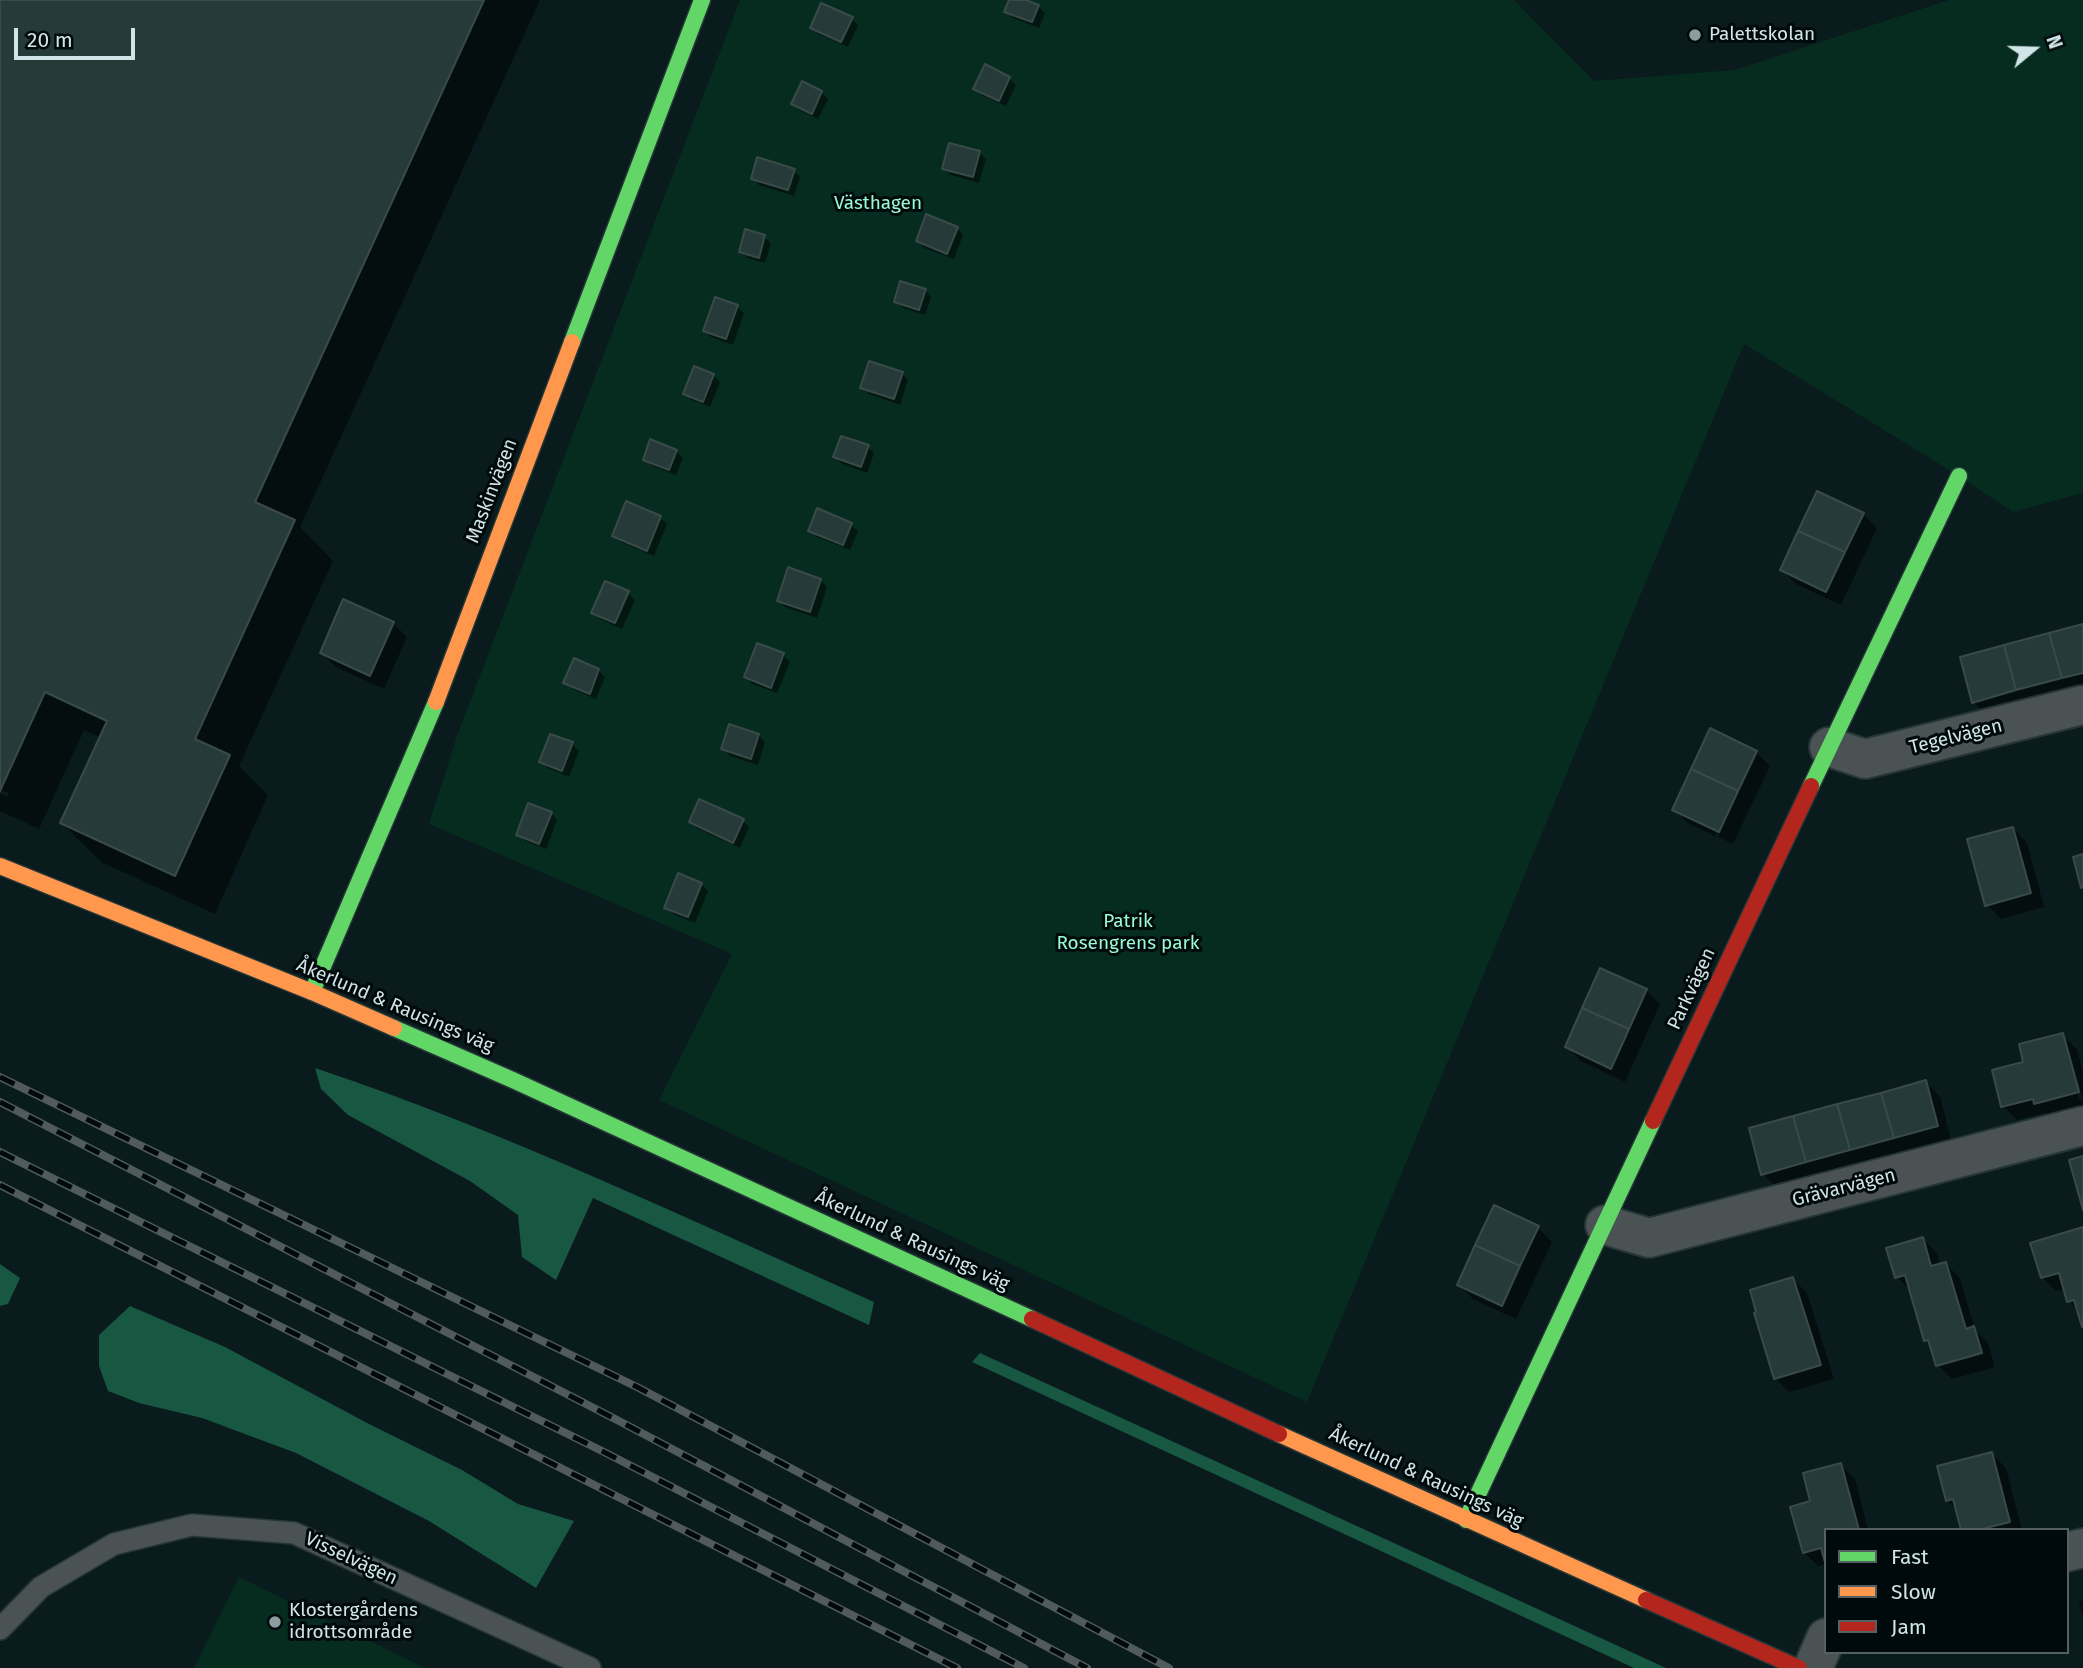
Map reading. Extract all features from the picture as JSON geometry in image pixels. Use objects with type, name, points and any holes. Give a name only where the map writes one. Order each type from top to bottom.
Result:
[{"type":"street","name":"Maskinvägen","points":[[312,992],[430,718],[702,0]]},
{"type":"street","name":"Parkvägen","points":[[1466,1520],[1959,476]]},
{"type":"street","name":"Tegelvägen","points":[[1829,747],[1865,759],[2083,705]]},
{"type":"street","name":"Åkerlund & Rausings väg","points":[[0,866],[312,992],[527,1087],[1466,1520],[1800,1668]]},
{"type":"street","name":"Grävarvägen","points":[[1605,1225],[1649,1238],[2083,1126]]},
{"type":"street","points":[[1814,1668],[1824,1643]]},
{"type":"lane","name":"Visselvägen","points":[[0,1629],[41,1587],[114,1544],[192,1525],[294,1532],[590,1668]]},
{"type":"green space","name":"Patrik Rosengrens park","points":[[740,0],[1514,0],[1594,81],[1735,70],[1949,0],[2083,0],[2083,493],[2013,512],[1744,344],[1307,1402],[659,1100],[732,954],[429,824],[458,733]]},
{"type":"green space","points":[[315,1068],[457,1120],[527,1149],[874,1302],[869,1325],[593,1198],[556,1280],[522,1257],[518,1215],[470,1181],[348,1115],[321,1089]]},
{"type":"green space","points":[[0,1264],[20,1278],[8,1304],[0,1306]]},
{"type":"green space","points":[[130,1306],[225,1347],[462,1470],[518,1504],[574,1521],[536,1588],[429,1521],[296,1453],[202,1418],[139,1403],[108,1391],[99,1366],[99,1335]]},
{"type":"green space","points":[[980,1353],[1666,1668],[1634,1668],[972,1362]]},
{"type":"green space","name":"Klostergårdens idrottsområde","points":[[239,1577],[425,1668],[194,1668]]},
{"type":"building","points":[[0,0],[484,0],[255,502],[295,520],[195,739],[230,755],[175,876],[60,823],[107,721],[45,692],[0,791]]},
{"type":"building","points":[[1009,0],[1026,0],[1039,5],[1032,22],[1004,12]]},
{"type":"building","points":[[821,3],[853,17],[841,42],[810,28]]},
{"type":"building","points":[[985,64],[1010,77],[999,101],[973,89]]},
{"type":"building","points":[[802,81],[822,91],[812,114],[791,104]]},
{"type":"building","points":[[949,143],[980,151],[973,177],[942,169]]},
{"type":"building","points":[[757,157],[795,169],[788,190],[751,179]]},
{"type":"building","points":[[926,214],[958,227],[947,254],[916,241]]},
{"type":"building","points":[[745,229],[765,235],[759,258],[739,252]]},
{"type":"building","points":[[900,281],[926,289],[919,310],[894,302]]},
{"type":"building","points":[[715,297],[738,305],[726,339],[703,331]]},
{"type":"building","points":[[869,361],[903,372],[894,399],[860,388]]},
{"type":"building","points":[[694,366],[714,374],[703,402],[683,394]]},
{"type":"building","points":[[841,436],[869,445],[861,467],[833,457]]},
{"type":"building","points":[[650,439],[677,450],[669,470],[643,460]]},
{"type":"building","points":[[1817,491],[1864,513],[1845,552],[1798,531]]},
{"type":"building","points":[[626,501],[661,516],[647,551],[612,536]]},
{"type":"building","points":[[817,508],[852,523],[843,545],[808,531]]},
{"type":"building","points":[[1798,531],[1845,552],[1826,592],[1780,570]]},
{"type":"building","points":[[788,567],[821,579],[810,612],[777,601]]},
{"type":"building","points":[[605,581],[629,591],[615,623],[591,613]]},
{"type":"building","points":[[343,599],[394,622],[370,676],[320,653]]},
{"type":"building","points":[[2083,624],[2083,673],[2062,678],[2049,633]]},
{"type":"building","points":[[2049,633],[2062,678],[2016,690],[2004,645]]},
{"type":"building","points":[[757,643],[784,653],[771,688],[744,677]]},
{"type":"building","points":[[2004,645],[2016,690],[1972,703],[1960,657]]},
{"type":"building","points":[[574,658],[599,669],[590,694],[563,683]]},
{"type":"building","points":[[729,724],[759,734],[751,759],[721,749]]},
{"type":"building","points":[[1710,728],[1757,751],[1738,791],[1691,769]]},
{"type":"building","points":[[550,734],[573,742],[562,771],[539,762]]},
{"type":"building","points":[[1691,769],[1738,791],[1719,832],[1672,810]]},
{"type":"building","points":[[699,799],[744,819],[733,843],[689,822]]},
{"type":"building","points":[[528,803],[552,812],[539,844],[516,835]]},
{"type":"building","points":[[2013,827],[2031,893],[1985,906],[1967,839]]},
{"type":"building","points":[[2083,854],[2083,887],[2081,888],[2073,857]]},
{"type":"building","points":[[678,873],[702,883],[688,917],[664,908]]},
{"type":"building","points":[[1600,968],[1647,989],[1629,1029],[1582,1008]]},
{"type":"building","points":[[1582,1008],[1629,1029],[1611,1069],[1565,1047]]},
{"type":"building","points":[[2063,1033],[2079,1092],[2034,1104],[2033,1099],[2001,1107],[1992,1070],[2023,1062],[2019,1044]]},
{"type":"building","points":[[1926,1080],[1938,1126],[1894,1138],[1881,1093]]},
{"type":"building","points":[[1881,1093],[1894,1138],[1850,1150],[1837,1104]]},
{"type":"building","points":[[1837,1104],[1850,1150],[1806,1162],[1793,1116]]},
{"type":"building","points":[[1793,1116],[1806,1162],[1761,1175],[1749,1128]]},
{"type":"building","points":[[2083,1156],[2083,1210],[2069,1160]]},
{"type":"building","points":[[1494,1205],[1539,1226],[1520,1266],[1475,1245]]},
{"type":"building","points":[[2083,1227],[2082,1327],[2074,1300],[2067,1302],[2059,1273],[2041,1278],[2030,1243]]},
{"type":"building","points":[[1923,1237],[1931,1266],[1946,1262],[1966,1329],[1974,1326],[1982,1353],[1936,1366],[1928,1340],[1924,1341],[1905,1275],[1895,1278],[1886,1248]]},
{"type":"building","points":[[1475,1245],[1520,1266],[1502,1306],[1457,1285]]},
{"type":"building","points":[[1793,1277],[1821,1365],[1774,1379],[1754,1313],[1756,1312],[1750,1290]]},
{"type":"building","points":[[1992,1452],[2010,1522],[1986,1528],[1960,1528],[1953,1499],[1946,1501],[1937,1466]]},
{"type":"building","points":[[1841,1463],[1858,1528],[1824,1528],[1824,1559],[1821,1548],[1803,1553],[1790,1507],[1810,1501],[1803,1473]]},
{"type":"railway","points":[[0,1077],[639,1388],[1169,1668]]},
{"type":"railway","points":[[0,1102],[619,1421],[1087,1668]]},
{"type":"railway","points":[[0,1152],[606,1453],[1024,1668]]},
{"type":"railway","points":[[0,1185],[957,1668]]},
{"type":"traffic: fast","points":[[572,342],[702,0]]},
{"type":"traffic: fast","points":[[1811,786],[1959,476]]},
{"type":"traffic: fast","points":[[312,992],[436,702]]},
{"type":"traffic: fast","points":[[394,1028],[1032,1319]]},
{"type":"traffic: fast","points":[[1466,1520],[1653,1121]]},
{"type":"traffic: slow","points":[[436,702],[572,342]]},
{"type":"traffic: slow","points":[[0,866],[312,992],[394,1028]]},
{"type":"traffic: slow","points":[[1279,1434],[1646,1600]]},
{"type":"traffic: jam","points":[[1653,1121],[1811,786]]},
{"type":"traffic: jam","points":[[1032,1319],[1279,1434]]},
{"type":"traffic: jam","points":[[1646,1600],[1799,1668]]},
{"type":"place","name":"Palettskolan","points":[[1695,35]]},
{"type":"place","name":"Klostergårdens idrottsområde","points":[[275,1622]]},
{"type":"park label","name":"Västhagen","points":[[878,204]]}]
